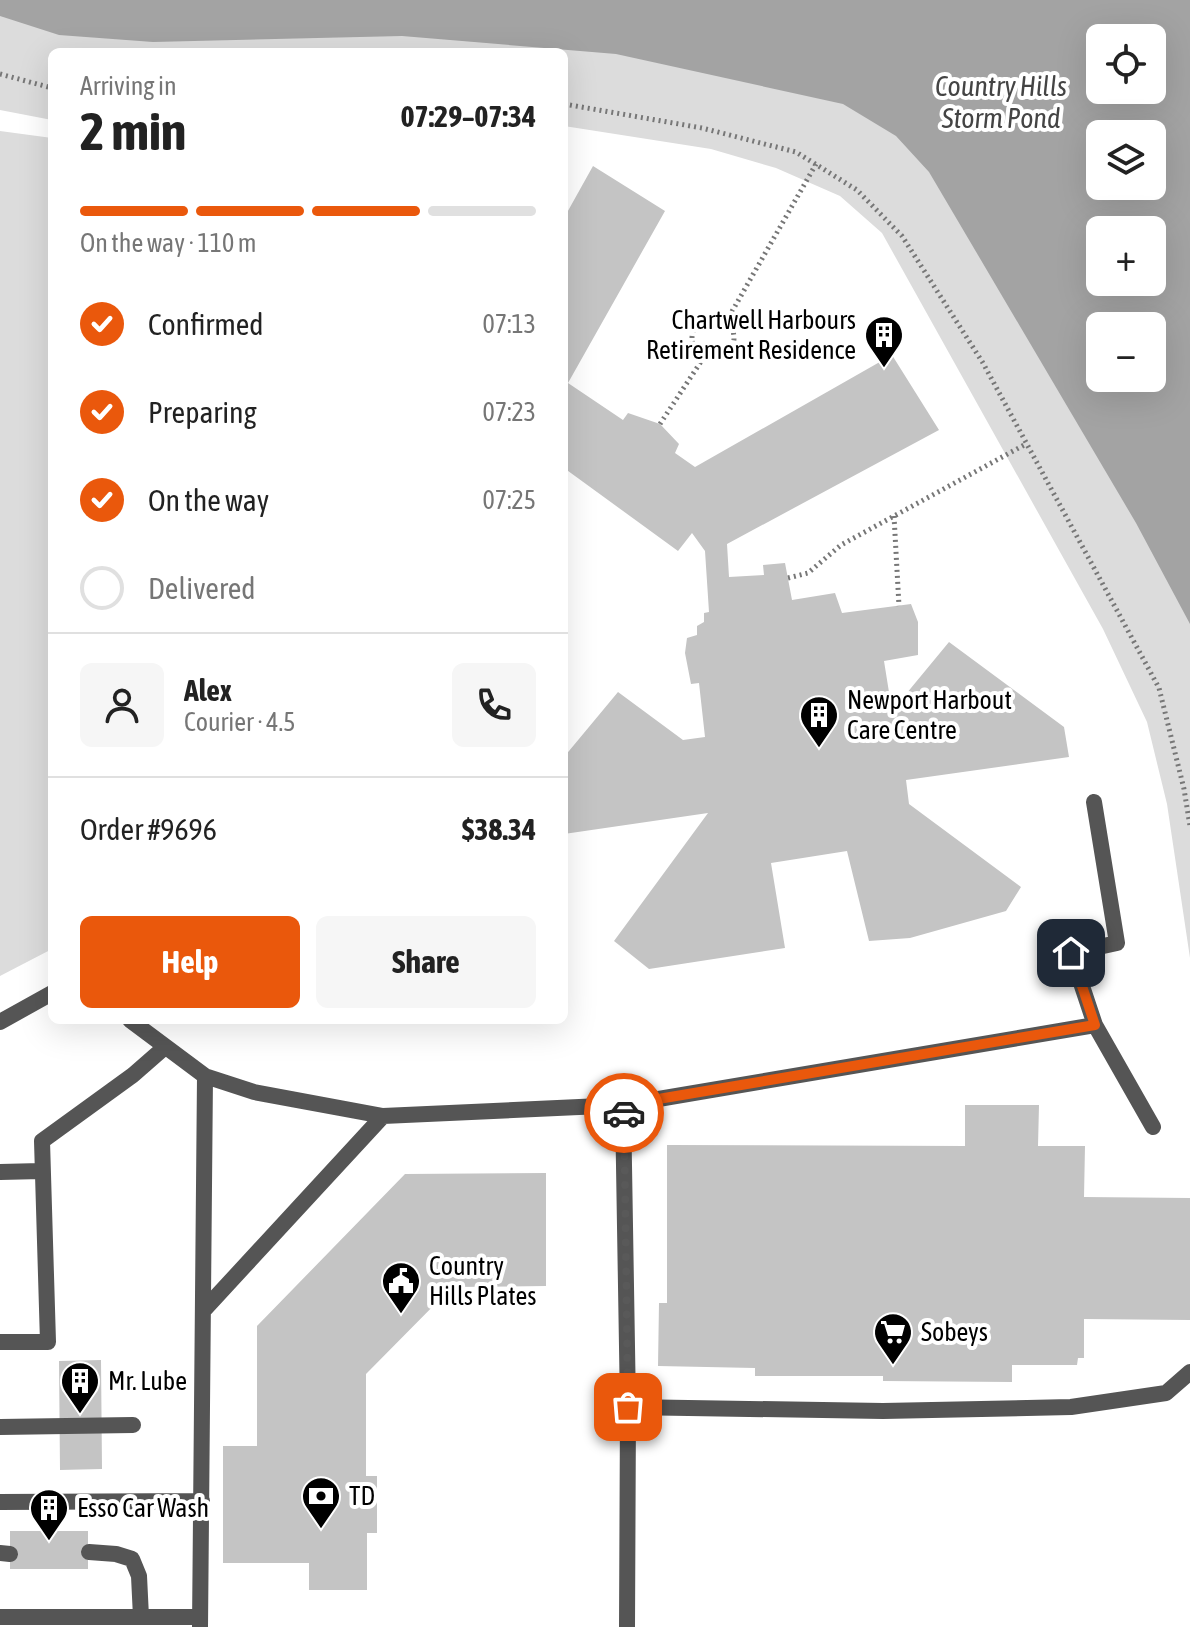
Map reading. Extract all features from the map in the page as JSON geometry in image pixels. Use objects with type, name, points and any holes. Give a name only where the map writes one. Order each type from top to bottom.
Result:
[{"type":"street","points":[[1094,802],[1117,943],[1071,953],[1095,1025],[1153,1127]]},
{"type":"street","points":[[0,1022],[48,995]]},
{"type":"street","points":[[135,1024],[205,1076],[254,1092],[383,1116],[623,1105],[1095,1025]]},
{"type":"street","points":[[0,1342],[48,1342],[42,1141],[133,1075],[165,1047]]},
{"type":"street","points":[[8,1618],[94,1622],[141,1617],[200,1622],[205,1076]]},
{"type":"street","points":[[623,1105],[628,1407],[627,1627]]},
{"type":"street","points":[[203,1311],[383,1116]]},
{"type":"street","points":[[0,1172],[41,1171]]},
{"type":"street","points":[[628,1407],[883,1411],[1071,1407],[1166,1393],[1190,1372]]},
{"type":"street","points":[[0,1427],[133,1425]]},
{"type":"street","points":[[0,1502],[202,1501]]},
{"type":"street","points":[[89,1552],[132,1559],[139,1576],[141,1617]]},
{"type":"path","points":[[0,74],[48,87]]},
{"type":"path","points":[[568,105],[702,128],[796,152],[857,190],[902,236],[983,363],[1159,688],[1190,826]]},
{"type":"path","points":[[726,322],[816,164]]},
{"type":"path","points":[[713,317],[726,322],[733,333],[729,352],[717,359],[704,357],[694,347],[696,327],[713,317]]},
{"type":"path","points":[[660,424],[704,357]]},
{"type":"path","points":[[788,578],[808,573],[841,545],[1026,444]]},
{"type":"path","points":[[894,516],[899,606]]},
{"type":"shaded area","name":"Country Hills Storm Pond","points":[[0,0],[1190,0],[1190,958],[1167,804],[1147,722],[1103,629],[882,233],[840,196],[776,168],[711,149],[568,127],[568,48],[48,48],[48,119],[0,110]]},
{"type":"shaded area","points":[[0,131],[48,137],[48,951],[0,976]]},
{"type":"water","name":"Country Hills Storm Pond","points":[[0,0],[1190,0],[1190,624],[1136,523],[929,172],[896,136],[843,104],[616,54],[568,48],[402,36],[153,42],[59,35],[0,16]]},
{"type":"building","name":"Newport Harbout Care Centre","points":[[593,166],[665,211],[568,383],[568,211]]},
{"type":"building","name":"Newport Harbout Care Centre","points":[[892,355],[939,430],[727,544],[729,577],[764,575],[763,565],[785,563],[792,600],[835,593],[842,613],[911,604],[918,622],[918,655],[884,661],[892,711],[949,642],[1064,727],[1069,757],[906,780],[909,804],[1021,887],[1006,911],[910,938],[869,941],[847,851],[771,863],[785,948],[649,969],[614,941],[708,813],[568,833],[568,752],[618,692],[683,740],[705,737],[699,683],[691,684],[685,653],[687,638],[697,635],[697,626],[704,622],[704,613],[709,612],[705,551],[692,533],[678,551],[568,471],[568,383],[623,420],[628,413],[660,424],[679,444],[675,453],[695,467]]},
{"type":"building","points":[[965,1105],[1039,1105],[1038,1146],[1085,1146],[1084,1197],[1190,1198],[1190,1320],[1084,1319],[1084,1358],[1078,1358],[1077,1365],[1012,1365],[1012,1382],[883,1381],[883,1376],[755,1376],[755,1368],[658,1366],[659,1303],[667,1303],[667,1145],[965,1146]]},
{"type":"building","points":[[546,1173],[546,1286],[452,1287],[366,1374],[366,1476],[377,1476],[377,1533],[367,1533],[367,1590],[309,1590],[309,1563],[223,1563],[223,1446],[257,1446],[257,1326],[405,1174]]},
{"type":"building","name":"Mr. Lube","points":[[101,1360],[102,1469],[60,1470],[59,1361]]},
{"type":"building","name":"Esso Car Wash","points":[[10,1531],[88,1531],[88,1569],[10,1569]]},
{"type":"way so far","points":[[624,1113],[628,1407]]},
{"type":"place","name":"Chartwell Harbours Retirement Residence","points":[[884,369]]},
{"type":"place","name":"Newport Harbout Care Centre","points":[[819,749]]},
{"type":"place","name":"Country Hills Plates","points":[[401,1315]]},
{"type":"place","name":"Sobeys","points":[[893,1366]]},
{"type":"place","name":"Mr. Lube","points":[[80,1415]]},
{"type":"place","name":"TD","points":[[321,1530]]},
{"type":"place","name":"Esso Car Wash","points":[[49,1542]]},
{"type":"route","points":[[624,1113],[623,1105],[1095,1025],[1071,953]]}]
